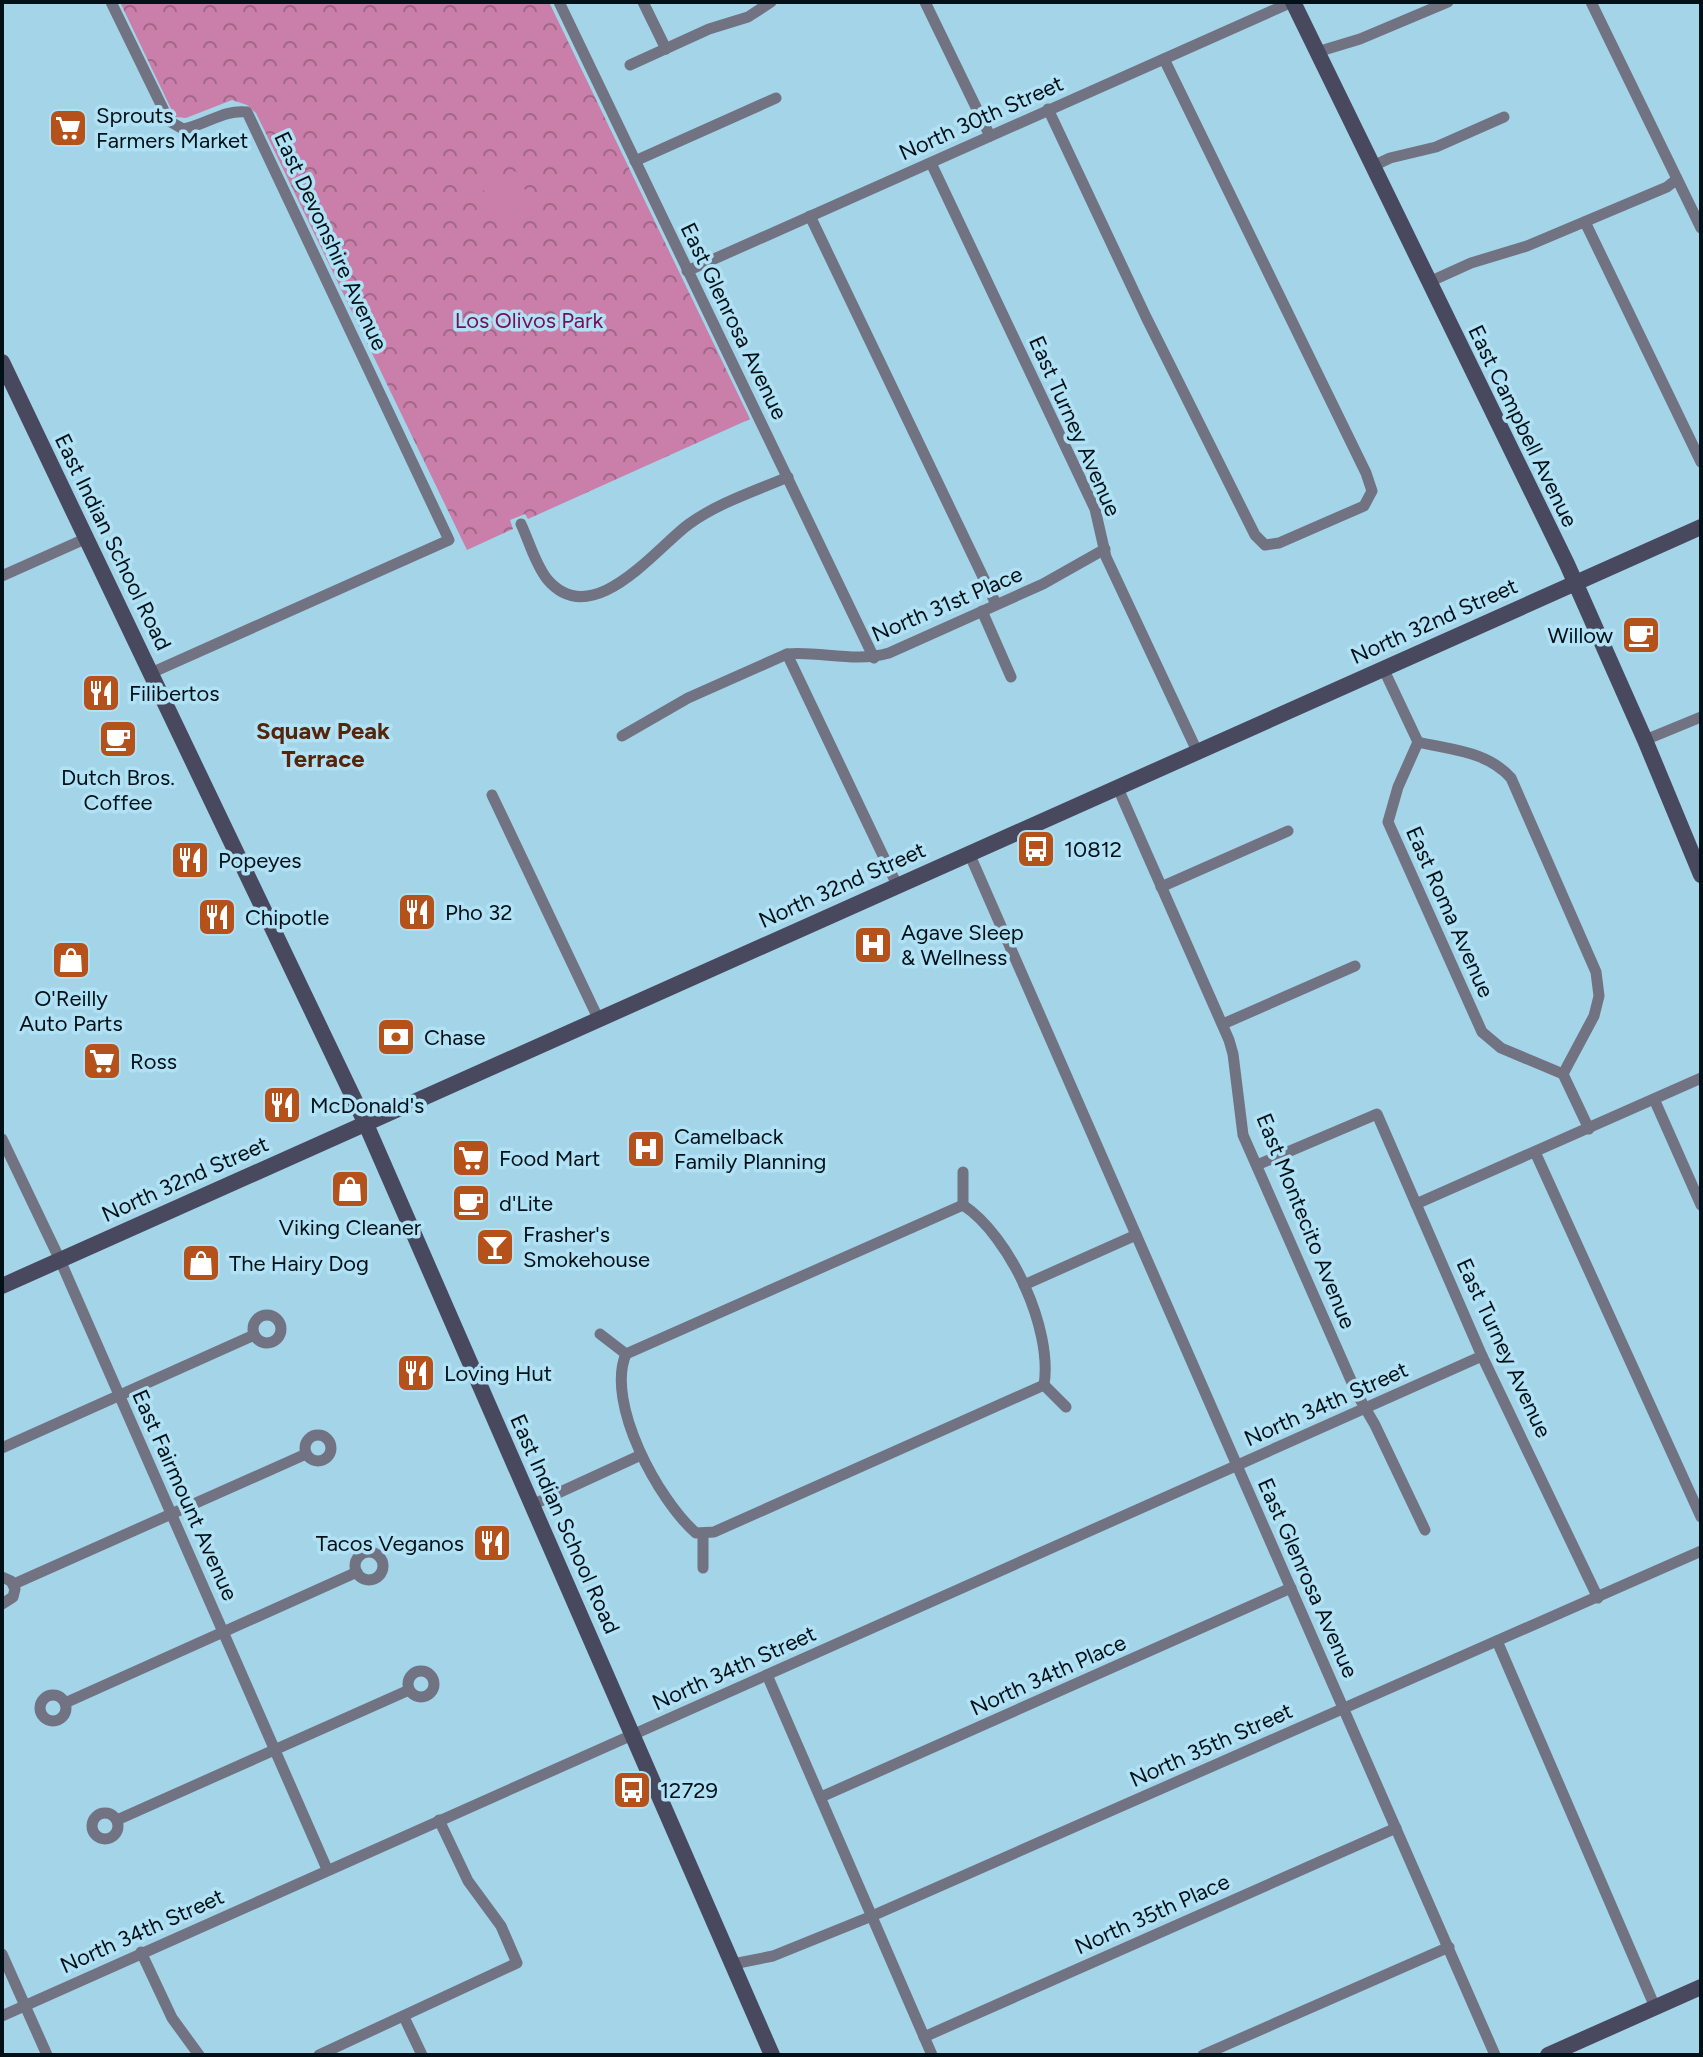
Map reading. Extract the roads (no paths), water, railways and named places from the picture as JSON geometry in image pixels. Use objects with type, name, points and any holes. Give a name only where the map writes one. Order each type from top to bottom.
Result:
[{"type":"main road","name":"East Campbell Avenue","points":[[1292,2],[1575,583],[1645,740],[1694,838],[1701,875]]},
{"type":"main road","name":"East Indian School Road","points":[[2,362],[365,1122],[772,2055]]},
{"type":"main road","name":"North 32nd Street","points":[[2,1286],[1701,527]]},
{"type":"main road","points":[[1559,2053],[1701,1987]]},
{"type":"street","name":"East Devonshire Avenue","points":[[111,2],[169,121],[183,129],[200,126],[232,110],[247,112],[449,540],[151,673]]},
{"type":"street","name":"East Glenrosa Avenue","points":[[559,2],[874,658]]},
{"type":"street","points":[[643,2],[666,49]]},
{"type":"street","points":[[630,65],[709,29],[748,17],[771,2]]},
{"type":"street","points":[[925,2],[990,136]]},
{"type":"street","name":"North 30th Street","points":[[687,271],[1292,2]]},
{"type":"street","points":[[1317,52],[1360,39],[1448,2]]},
{"type":"street","points":[[1591,2],[1701,228]]},
{"type":"street","points":[[1048,109],[1153,331],[1255,535],[1265,545],[1279,543],[1364,506],[1372,491],[1255,242],[1164,59]]},
{"type":"street","points":[[635,161],[776,98]]},
{"type":"street","points":[[1373,166],[1390,158],[1436,147],[1504,117]]},
{"type":"street","name":"East Turney Avenue","points":[[931,163],[1095,509],[1105,549],[1127,603],[1197,751]]},
{"type":"street","points":[[1429,282],[1585,222],[1667,187],[1677,179]]},
{"type":"street","points":[[810,216],[996,604]]},
{"type":"street","points":[[1585,222],[1701,462]]},
{"type":"street","points":[[521,524],[547,578],[568,593],[582,596],[619,583],[637,572],[695,520],[788,477]]},
{"type":"street","points":[[2,576],[87,538]]},
{"type":"street","name":"North 31st Place","points":[[622,736],[688,698],[787,654],[874,658],[1043,584],[1105,549]]},
{"type":"street","points":[[982,611],[1011,677]]},
{"type":"street","points":[[787,654],[897,885]]},
{"type":"street","points":[[1383,668],[1418,742],[1481,756],[1499,765],[1511,778],[1596,972],[1599,996],[1594,1016],[1563,1074],[1589,1129]]},
{"type":"street","points":[[1645,740],[1701,717]]},
{"type":"street","name":"East Roma Avenue","points":[[1418,742],[1398,787],[1388,822],[1413,880],[1482,1032],[1501,1048],[1563,1074]]},
{"type":"street","name":"East Montecito Avenue","points":[[1117,786],[1223,1024],[1233,1054],[1243,1135],[1364,1408],[1425,1530]]},
{"type":"street","points":[[492,795],[598,1018]]},
{"type":"street","points":[[1161,887],[1288,831]]},
{"type":"street","name":"East Glenrosa Avenue","points":[[969,853],[1495,2055]]},
{"type":"street","points":[[1223,1024],[1355,966]]},
{"type":"street","points":[[1416,1204],[1701,1078]]},
{"type":"street","points":[[1654,1099],[1701,1205]]},
{"type":"street","name":"East Turney Avenue","points":[[1257,1165],[1377,1114],[1482,1356],[1598,1598]]},
{"type":"street","name":"East Fairmount Avenue","points":[[2,1139],[60,1260],[327,1869]]},
{"type":"street","points":[[1535,1152],[1701,1517]]},
{"type":"street","points":[[963,1172],[963,1205]]},
{"type":"street","points":[[963,1205],[977,1215],[1016,1268],[1024,1285],[1042,1334],[1047,1369],[1044,1385]]},
{"type":"street","points":[[963,1205],[626,1354],[621,1365],[622,1385],[641,1455],[674,1510],[689,1527],[703,1535],[1044,1385]]},
{"type":"street","points":[[1024,1285],[1136,1235]]},
{"type":"street","points":[[600,1334],[626,1354]]},
{"type":"street","points":[[2,1448],[254,1335]]},
{"type":"street","name":"North 34th Street","points":[[2,2016],[1482,1356]]},
{"type":"street","points":[[1044,1385],[1066,1407]]},
{"type":"street","points":[[14,1584],[306,1454]]},
{"type":"street","points":[[532,1505],[641,1455]]},
{"type":"street","points":[[703,1535],[703,1568]]},
{"type":"street","name":"North 35th Street","points":[[733,1964],[786,1951],[872,1916],[1701,1551]]},
{"type":"street","points":[[65,1703],[357,1572]]},
{"type":"street","points":[[2,1577],[14,1584]]},
{"type":"street","points":[[2,1604],[13,1597],[14,1584]]},
{"type":"street","name":"North 34th Place","points":[[821,1797],[1291,1588]]},
{"type":"street","points":[[1497,1641],[1655,2007]]},
{"type":"street","points":[[767,1675],[932,2055]]},
{"type":"street","points":[[117,1820],[409,1690]]},
{"type":"street","points":[[319,2055],[517,1963],[501,1926],[468,1881],[439,1820]]},
{"type":"street","name":"North 35th Place","points":[[924,2037],[1396,1828]]},
{"type":"street","points":[[1203,2055],[1449,1947]]},
{"type":"street","points":[[141,1952],[172,2018],[199,2055]]},
{"type":"street","points":[[2,1954],[47,2055]]},
{"type":"street","points":[[404,2017],[422,2055]]},
{"type":"place","name":"Sprouts Farmers Market","points":[[68,128]]},
{"type":"place","name":"Willow","points":[[1641,635]]},
{"type":"place","name":"Filibertos","points":[[101,693]]},
{"type":"place","name":"Dutch Bros. Coffee","points":[[118,739]]},
{"type":"place","name":"10812","points":[[1036,849]]},
{"type":"place","name":"Popeyes","points":[[190,860]]},
{"type":"place","name":"Pho 32","points":[[417,912]]},
{"type":"place","name":"Chipotle","points":[[217,917]]},
{"type":"place","name":"Agave Sleep & Wellness","points":[[873,945]]},
{"type":"place","name":"O'Reilly Auto Parts","points":[[71,960]]},
{"type":"place","name":"Chase","points":[[396,1037]]},
{"type":"place","name":"Ross","points":[[102,1061]]},
{"type":"place","name":"McDonald's","points":[[282,1105]]},
{"type":"place","name":"Camelback Family Planning","points":[[646,1149]]},
{"type":"place","name":"Food Mart","points":[[471,1158]]},
{"type":"place","name":"Viking Cleaner","points":[[350,1189]]},
{"type":"place","name":"d'Lite","points":[[471,1203]]},
{"type":"place","name":"Frasher's Smokehouse","points":[[495,1247]]},
{"type":"place","name":"The Hairy Dog","points":[[201,1263]]},
{"type":"place","name":"Loving Hut","points":[[416,1373]]},
{"type":"place","name":"Tacos Veganos","points":[[492,1543]]},
{"type":"place","name":"12729","points":[[632,1790]]},
{"type":"district","name":"Squaw Peak Terrace","points":[[323,744]]},
{"type":"park label","name":"Los Olivos Park","points":[[529,320]]}]
